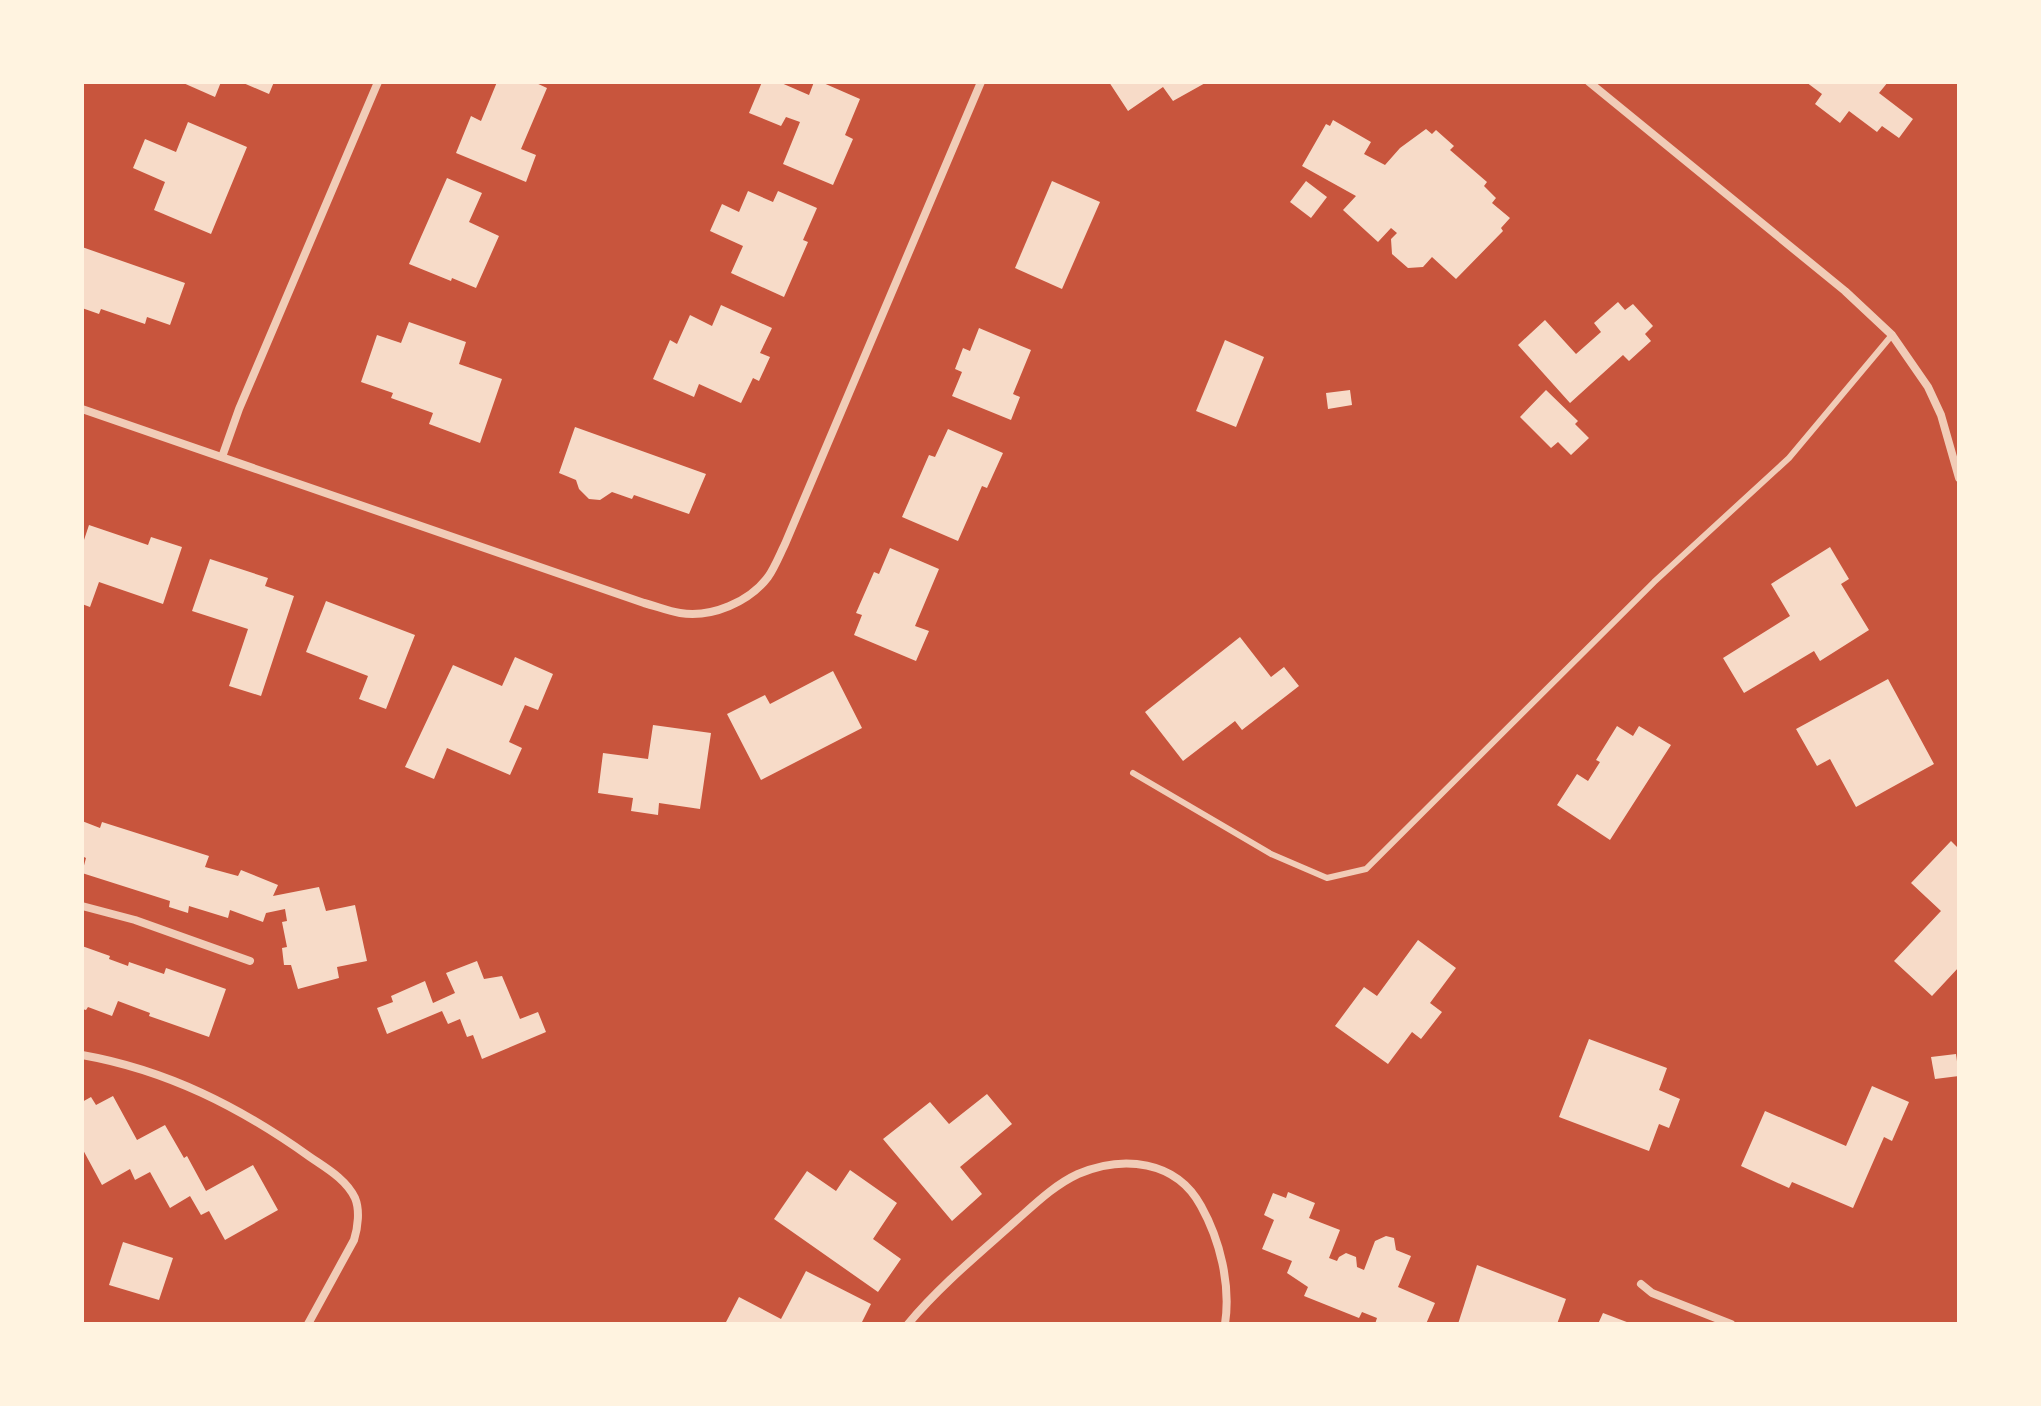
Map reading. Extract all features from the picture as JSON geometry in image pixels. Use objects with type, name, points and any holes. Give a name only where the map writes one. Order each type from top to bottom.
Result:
[{"type":"street","points":[[222,457],[239,409],[378,82]]},
{"type":"street","points":[[82,409],[644,603],[680,613],[699,614],[721,609],[749,595],[769,576],[785,544],[981,82]]},
{"type":"street","points":[[1589,82],[1845,291],[1892,335],[1912,360],[1941,415],[1959,478]]},
{"type":"street","points":[[82,906],[135,920],[250,961]]},
{"type":"street","points":[[82,1055],[118,1061],[186,1085],[264,1124],[343,1181],[356,1200],[358,1227],[354,1240],[308,1324]]},
{"type":"street","points":[[908,1324],[964,1267],[1046,1195],[1078,1175],[1111,1165],[1148,1164],[1174,1175],[1195,1195],[1208,1218],[1221,1256],[1228,1306],[1225,1324]]},
{"type":"street","points":[[1641,1284],[1652,1293],[1731,1324]]},
{"type":"lane","points":[[1133,773],[1271,854],[1327,878],[1366,869],[1654,582],[1789,458],[1892,335]]},
{"type":"building","points":[[181,82],[221,82],[215,97]]},
{"type":"building","points":[[241,82],[274,82],[269,94]]},
{"type":"building","points":[[497,82],[534,82],[547,88],[521,149],[536,155],[526,182],[456,153],[471,116],[481,121]]},
{"type":"building","points":[[762,82],[779,82],[809,95],[814,82],[821,82],[860,99],[845,135],[853,139],[833,185],[783,164],[800,122],[786,117],[781,126],[749,113]]},
{"type":"building","points":[[1109,82],[1207,82],[1173,101],[1163,87],[1128,111]]},
{"type":"building","points":[[1806,82],[1888,82],[1879,93],[1913,119],[1899,138],[1882,126],[1877,132],[1849,111],[1840,123],[1815,104],[1822,94]]},
{"type":"building","points":[[1333,120],[1371,142],[1364,154],[1385,165],[1400,148],[1426,129],[1432,134],[1436,130],[1454,146],[1450,150],[1487,182],[1484,186],[1496,198],[1492,203],[1510,218],[1501,228],[1503,231],[1456,279],[1432,257],[1423,267],[1408,268],[1392,254],[1391,239],[1397,233],[1391,228],[1378,242],[1343,210],[1356,196],[1302,166],[1326,124],[1330,126]]},
{"type":"building","points":[[188,122],[247,147],[211,234],[154,210],[165,182],[133,168],[145,139],[176,152]]},
{"type":"building","points":[[447,178],[482,193],[469,222],[499,236],[476,288],[409,264]]},
{"type":"building","points":[[1052,181],[1100,202],[1062,289],[1015,268]]},
{"type":"building","points":[[1306,181],[1327,197],[1311,218],[1290,202]]},
{"type":"building","points":[[748,191],[773,202],[778,191],[817,208],[803,240],[808,242],[784,297],[731,273],[743,246],[710,231],[722,204],[739,212]]},
{"type":"building","points":[[82,247],[185,283],[170,325],[147,317],[145,324],[101,309],[99,314],[82,308]]},
{"type":"building","points":[[1618,302],[1625,310],[1633,304],[1653,326],[1645,334],[1651,341],[1629,361],[1623,355],[1570,403],[1518,345],[1545,320],[1576,354],[1601,332],[1594,323]]},
{"type":"building","points":[[721,305],[772,328],[760,353],[770,357],[759,381],[753,378],[741,403],[699,384],[694,397],[653,379],[670,340],[677,344],[690,315],[712,326]]},
{"type":"building","points":[[409,322],[466,342],[459,364],[502,379],[480,443],[429,424],[433,413],[391,398],[393,393],[361,382],[377,335],[401,343]]},
{"type":"building","points":[[979,328],[1031,350],[1013,394],[1020,397],[1011,420],[952,396],[962,372],[955,369],[963,348],[970,351]]},
{"type":"building","points":[[1225,340],[1264,357],[1236,427],[1196,411]]},
{"type":"building","points":[[1350,390],[1352,405],[1328,409],[1326,393]]},
{"type":"building","points":[[1546,390],[1578,421],[1575,424],[1589,438],[1571,455],[1558,442],[1551,448],[1520,417]]},
{"type":"building","points":[[575,427],[706,474],[689,514],[634,495],[632,499],[612,492],[600,500],[589,499],[579,489],[576,480],[559,473]]},
{"type":"building","points":[[948,429],[1003,453],[987,488],[982,486],[958,541],[902,517],[929,455],[935,457]]},
{"type":"building","points":[[89,525],[148,545],[151,537],[182,547],[163,604],[99,582],[90,607],[82,604],[82,546]]},
{"type":"building","points":[[1830,547],[1849,579],[1841,584],[1869,630],[1820,661],[1814,651],[1744,693],[1723,658],[1790,616],[1771,584]]},
{"type":"building","points":[[890,548],[939,569],[915,626],[929,631],[916,661],[854,635],[862,615],[856,613],[874,572],[879,574]]},
{"type":"building","points":[[210,559],[268,578],[265,586],[294,596],[261,696],[229,686],[248,629],[192,611]]},
{"type":"building","points":[[326,601],[415,635],[386,709],[359,699],[368,676],[306,652]]},
{"type":"building","points":[[1240,637],[1271,677],[1284,667],[1299,686],[1242,730],[1235,721],[1183,761],[1145,712]]},
{"type":"building","points":[[515,657],[553,674],[538,710],[525,705],[509,742],[522,748],[510,775],[447,748],[434,779],[405,767],[453,665],[502,686]]},
{"type":"building","points":[[833,671],[862,728],[761,780],[727,714],[765,695],[770,704]]},
{"type":"building","points":[[1888,679],[1934,764],[1856,807],[1830,759],[1817,766],[1796,729]]},
{"type":"building","points":[[653,725],[711,733],[700,809],[659,803],[658,815],[631,811],[633,798],[598,793],[603,753],[648,759]]},
{"type":"building","points":[[1617,726],[1633,736],[1639,726],[1671,745],[1610,840],[1557,805],[1577,774],[1588,781],[1600,762],[1596,760]]},
{"type":"building","points":[[82,821],[100,828],[102,822],[209,856],[205,867],[238,876],[241,870],[278,885],[273,896],[319,887],[326,911],[355,905],[367,961],[337,967],[339,978],[298,989],[291,965],[284,965],[282,948],[287,947],[282,922],[287,921],[285,909],[266,913],[263,922],[230,910],[228,918],[189,906],[188,913],[169,907],[170,901],[82,873],[86,858],[82,856]]},
{"type":"building","points":[[1951,841],[1959,849],[1959,967],[1932,996],[1894,961],[1941,911],[1911,883]]},
{"type":"building","points":[[1418,940],[1456,968],[1430,1003],[1442,1012],[1421,1039],[1412,1032],[1388,1064],[1335,1026],[1364,987],[1377,996]]},
{"type":"building","points":[[82,946],[128,966],[129,962],[164,974],[166,968],[226,989],[209,1037],[149,1016],[150,1013],[118,1001],[112,1016],[88,1007],[82,1009]]},
{"type":"building","points":[[477,961],[484,979],[502,976],[520,1019],[538,1012],[546,1032],[482,1059],[473,1035],[467,1037],[460,1019],[448,1024],[442,1011],[387,1034],[377,1008],[393,1002],[391,996],[425,981],[433,1003],[455,993],[446,973]]},
{"type":"building","points":[[1589,1039],[1667,1068],[1659,1090],[1680,1099],[1669,1128],[1659,1124],[1649,1151],[1559,1117]]},
{"type":"building","points":[[1956,1054],[1959,1076],[1935,1079],[1931,1057]]},
{"type":"building","points":[[1872,1086],[1909,1102],[1892,1141],[1884,1137],[1853,1208],[1792,1182],[1789,1188],[1741,1166],[1765,1111],[1846,1146]]},
{"type":"building","points":[[987,1094],[1012,1124],[960,1167],[982,1194],[952,1221],[883,1139],[930,1102],[949,1124]]},
{"type":"building","points":[[113,1096],[137,1140],[165,1125],[206,1191],[253,1165],[278,1210],[225,1240],[209,1211],[201,1215],[190,1196],[170,1208],[150,1172],[135,1180],[130,1169],[102,1185],[82,1148],[82,1102],[91,1097],[96,1105]]},
{"type":"building","points":[[850,1170],[897,1203],[873,1239],[901,1259],[878,1292],[774,1219],[807,1171],[836,1191]]},
{"type":"building","points":[[1288,1192],[1315,1203],[1309,1218],[1340,1230],[1329,1258],[1337,1261],[1346,1253],[1356,1257],[1357,1267],[1364,1270],[1375,1241],[1386,1236],[1394,1238],[1396,1250],[1411,1256],[1398,1287],[1435,1303],[1426,1324],[1375,1324],[1377,1318],[1362,1312],[1359,1318],[1304,1296],[1308,1287],[1287,1273],[1292,1261],[1262,1249],[1274,1220],[1264,1215],[1273,1193],[1286,1198]]},
{"type":"building","points":[[123,1242],[173,1258],[159,1300],[109,1285]]},
{"type":"building","points":[[1477,1265],[1566,1299],[1557,1324],[1458,1324]]},
{"type":"building","points":[[806,1271],[871,1304],[861,1324],[725,1324],[739,1297],[781,1319]]},
{"type":"building","points":[[1603,1313],[1632,1324],[1598,1324]]}]
